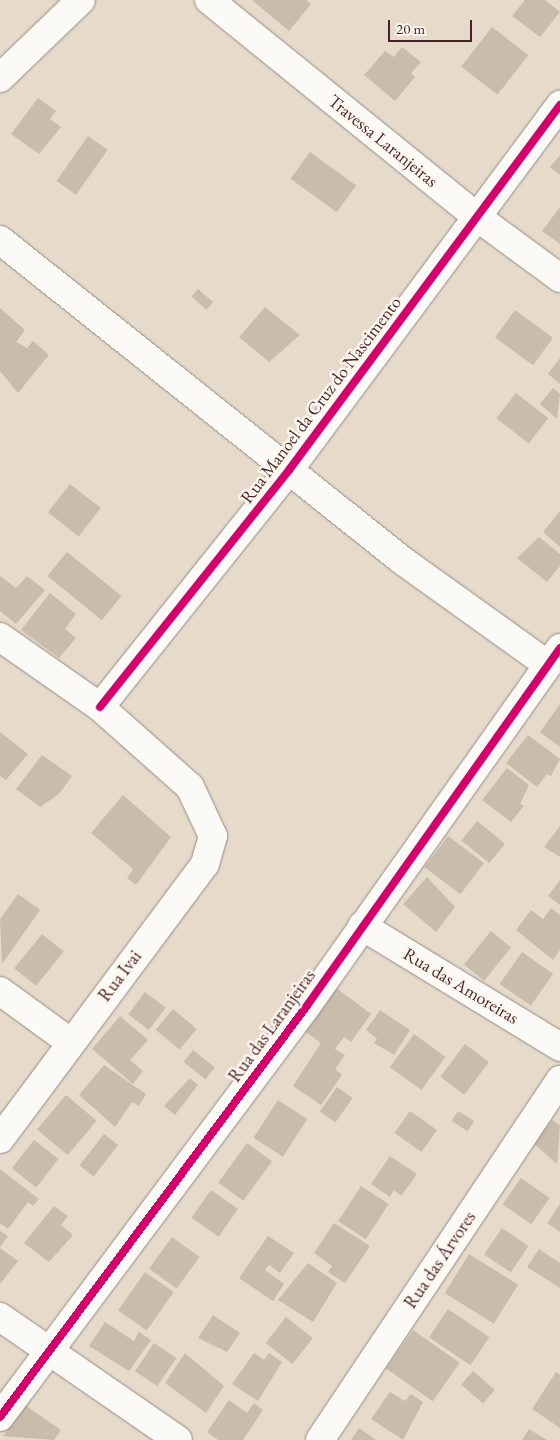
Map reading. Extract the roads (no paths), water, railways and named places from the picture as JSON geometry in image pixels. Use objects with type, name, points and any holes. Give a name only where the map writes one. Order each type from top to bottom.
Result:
[{"type":"street","points":[[0,78],[81,0]]},
{"type":"street","name":"Travessa Laranjeiras","points":[[209,0],[478,217],[560,278]]},
{"type":"street","name":"Rua Manoel da Cruz do Nascimento","points":[[100,707],[289,470],[560,105]]},
{"type":"street","points":[[0,240],[403,561],[554,656]]},
{"type":"street","points":[[0,637],[100,707]]},
{"type":"street","name":"Rua das Laranjeiras","points":[[0,1416],[49,1354],[362,926],[554,656]]},
{"type":"street","name":"Rua Ivai","points":[[0,1139],[70,1042],[205,864],[213,836],[202,804],[190,787],[100,707]]},
{"type":"street","name":"Rua das Amoreiras","points":[[362,926],[560,1047]]},
{"type":"street","points":[[0,991],[70,1042]]},
{"type":"street","name":"Rua das Árvores","points":[[320,1440],[560,1080]]},
{"type":"street","points":[[0,1317],[49,1354],[178,1440]]}]
